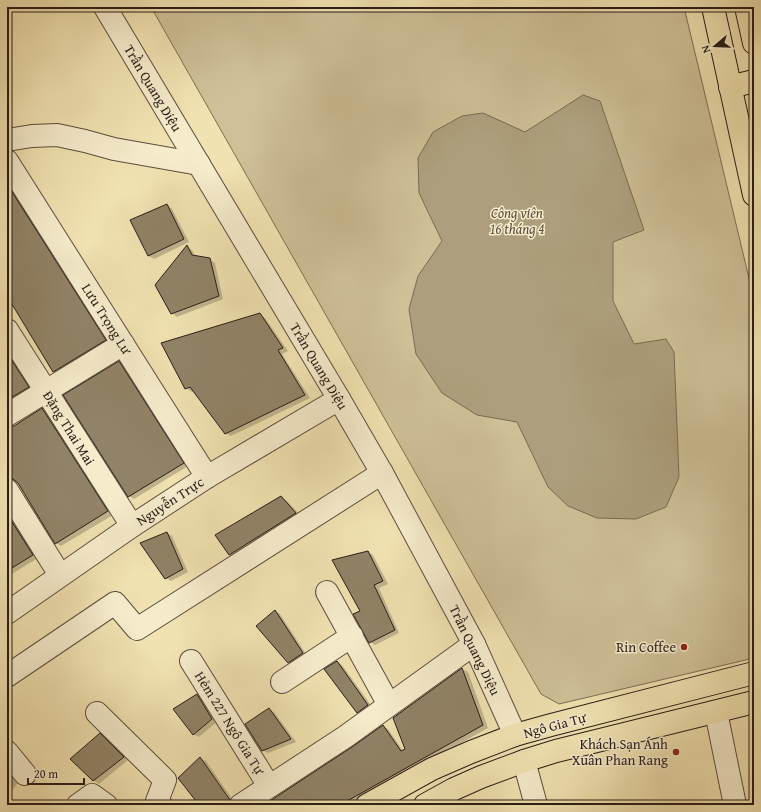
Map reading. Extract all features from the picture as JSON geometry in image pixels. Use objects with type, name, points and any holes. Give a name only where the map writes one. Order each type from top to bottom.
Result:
[{"type":"main road","points":[[713,7],[754,195]]},
{"type":"main road","points":[[746,7],[754,43]]},
{"type":"main road","points":[[730,87],[754,81]]},
{"type":"main road","name":"Ngô Gia Tự","points":[[366,805],[432,769],[515,735],[754,673]]},
{"type":"main road","name":"Ngô Gia Tự","points":[[425,805],[454,789],[481,777],[524,761],[556,751],[754,702]]},
{"type":"main road","points":[[515,735],[524,761]]},
{"type":"street","name":"Trần Quang Diệu","points":[[104,7],[382,473],[474,644],[515,735]]},
{"type":"street","points":[[7,140],[57,134],[114,149],[199,164]]},
{"type":"street","name":"Lưu Trọng Lư","points":[[7,161],[207,477]]},
{"type":"street","name":"Đặng Thai Mai","points":[[7,330],[132,526]]},
{"type":"street","points":[[7,415],[47,392],[123,344]]},
{"type":"street","name":"Nguyễn Trực","points":[[7,613],[132,526],[207,477],[339,399]]},
{"type":"street","points":[[7,676],[115,603],[137,629],[382,473]]},
{"type":"street","points":[[7,490],[60,575]]},
{"type":"street","points":[[328,592],[389,705]]},
{"type":"street","points":[[282,682],[352,636]]},
{"type":"street","points":[[241,805],[345,736],[474,644]]},
{"type":"street","name":"Hẻm 227 Ngô Gia Tự","points":[[191,660],[269,786]]},
{"type":"street","points":[[716,712],[735,805]]},
{"type":"street","points":[[97,713],[165,780],[157,804]]},
{"type":"street","points":[[7,752],[25,774]]},
{"type":"street","points":[[524,761],[536,805]]},
{"type":"street","points":[[78,805],[92,795],[106,805]]},
{"type":"green space","name":"Công viên 16 tháng 4","points":[[151,7],[684,7],[754,299],[754,658],[559,704],[541,694]]},
{"type":"shaded area","points":[[583,95],[600,101],[644,230],[613,242],[613,301],[634,344],[666,339],[674,352],[679,477],[666,507],[636,519],[597,518],[568,506],[548,487],[517,422],[477,415],[442,393],[416,354],[409,309],[418,276],[442,241],[419,193],[418,158],[433,132],[462,116],[483,113],[525,132]]},
{"type":"building","points":[[7,184],[106,340],[53,372],[7,296]]},
{"type":"building","points":[[167,204],[184,239],[148,256],[130,220]]},
{"type":"building","points":[[187,245],[192,255],[210,258],[219,296],[171,314],[155,285]]},
{"type":"building","points":[[260,313],[283,348],[278,350],[305,395],[225,434],[190,387],[185,389],[161,343]]},
{"type":"building","points":[[7,353],[29,387],[7,400]]},
{"type":"building","points":[[119,361],[184,463],[128,497],[63,395]]},
{"type":"building","points":[[42,408],[108,511],[55,544],[18,483],[13,479],[7,478],[7,427],[14,426]]},
{"type":"building","points":[[281,496],[296,513],[229,555],[215,535]]},
{"type":"building","points":[[7,514],[33,555],[7,571]]},
{"type":"building","points":[[167,532],[183,569],[165,579],[140,543]]},
{"type":"building","points":[[368,551],[383,581],[374,585],[395,630],[369,643],[353,614],[360,611],[332,560]]},
{"type":"building","points":[[275,610],[303,653],[288,663],[256,626]]},
{"type":"building","points":[[337,661],[368,705],[357,713],[324,669]]},
{"type":"building","points":[[462,668],[483,725],[340,805],[264,805],[383,725],[401,751],[405,749],[393,718]]},
{"type":"building","points":[[197,694],[212,719],[193,735],[173,709]]},
{"type":"building","points":[[269,708],[291,739],[262,751],[245,724]]},
{"type":"building","points":[[100,733],[124,757],[93,781],[70,759]]},
{"type":"building","points":[[200,757],[230,800],[229,805],[199,805],[178,778]]},
{"type":"place","name":"Rin Coffee","points":[[684,647]]},
{"type":"place","name":"Khách Sạn Ánh Xuân Phan Rang","points":[[676,752]]}]
